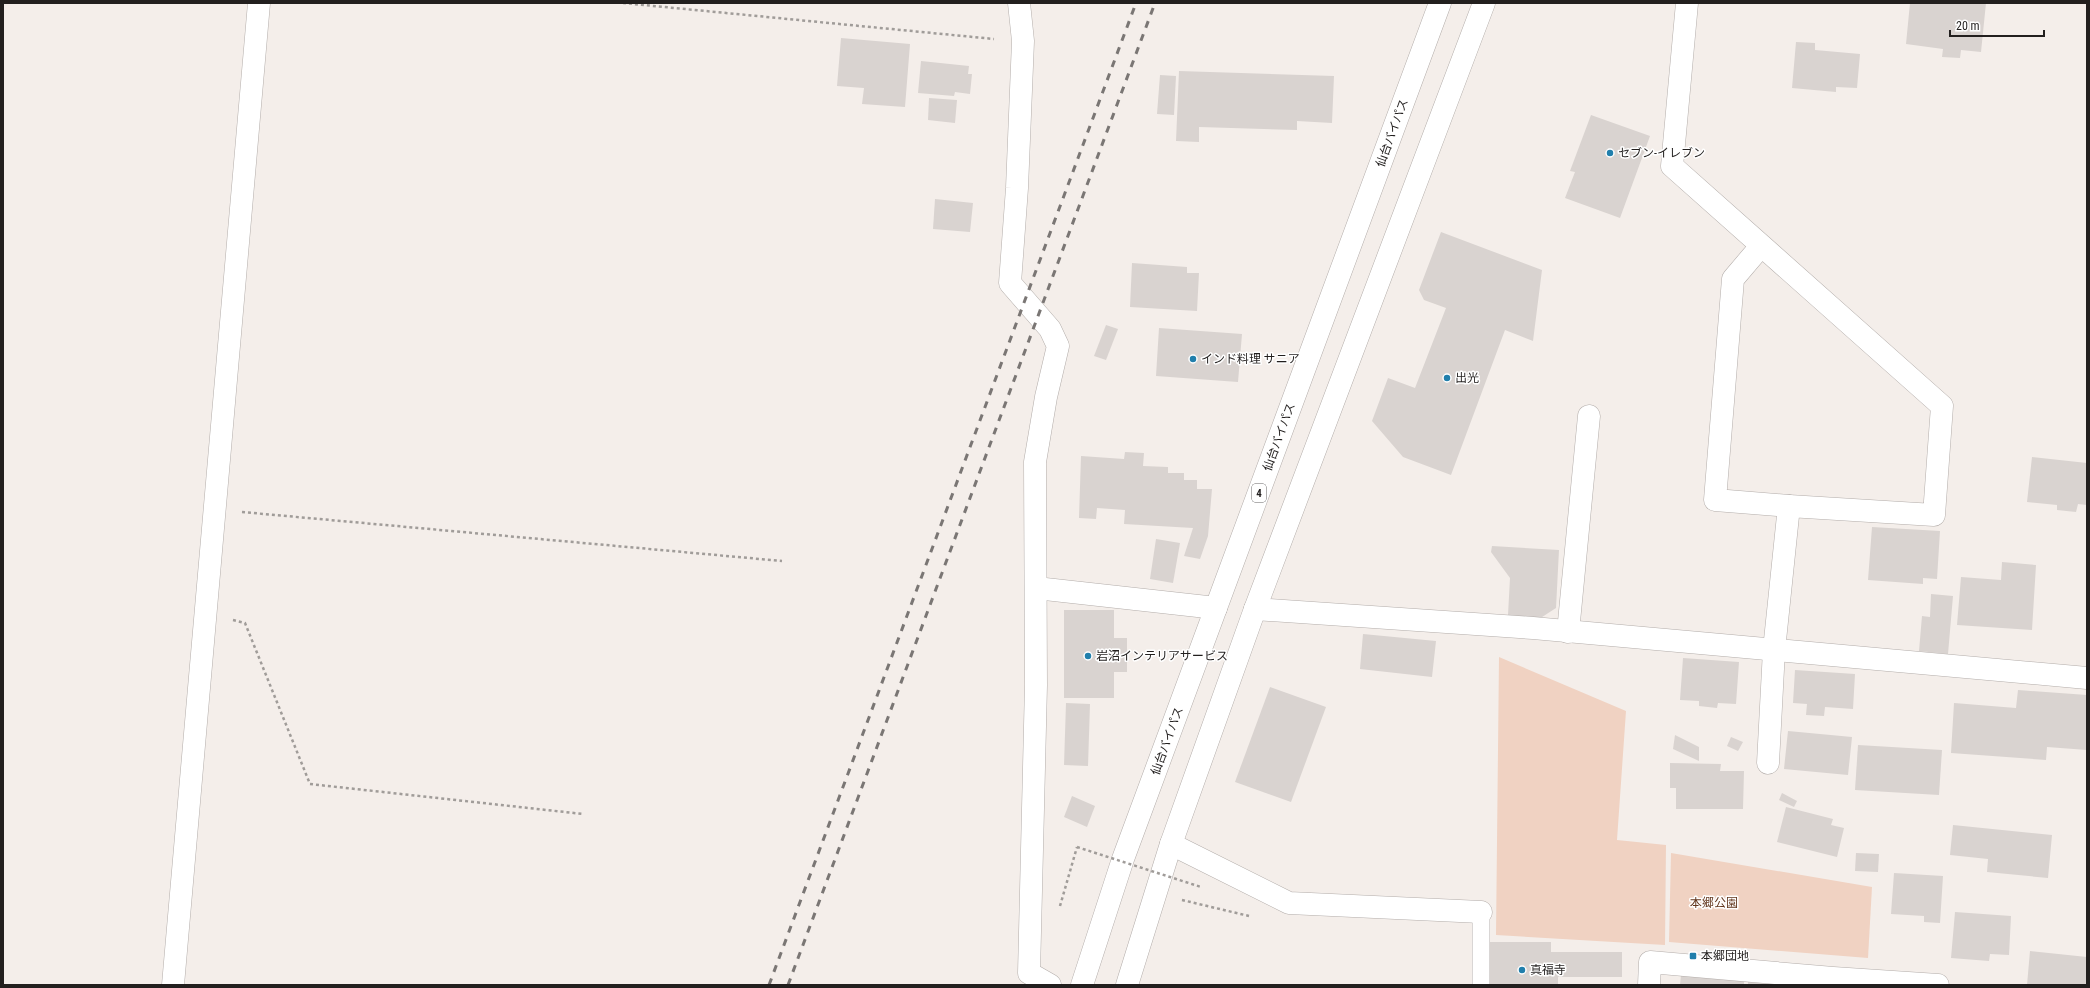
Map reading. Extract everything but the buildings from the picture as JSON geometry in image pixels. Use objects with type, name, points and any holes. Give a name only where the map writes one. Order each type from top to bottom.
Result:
[{"type":"main road","points":[[172,985],[259,3]]},
{"type":"main road","points":[[1019,3],[1023,41],[1017,188],[1010,283],[1050,329],[1058,346],[1046,397],[1035,462],[1036,685],[1029,973],[1050,985]]},
{"type":"main road","name":"仙台バイパス","points":[[1082,985],[1123,859],[1440,3]]},
{"type":"main road","points":[[1127,985],[1171,844],[1255,609],[1484,3]]},
{"type":"main road","points":[[1687,3],[1672,166],[1942,406],[1934,515],[1715,500],[1733,279],[1761,246]]},
{"type":"main road","points":[[1568,632],[1589,416]]},
{"type":"main road","points":[[1768,763],[1774,650],[1789,506]]},
{"type":"main road","points":[[1036,588],[1216,608]]},
{"type":"main road","points":[[1255,609],[1568,632],[2087,678]]},
{"type":"main road","points":[[1171,844],[1289,903],[1481,912]]},
{"type":"main road","points":[[1649,985],[1650,962],[1832,982],[1938,985]]},
{"type":"lane","points":[[1481,912],[1481,985]]},
{"type":"path","points":[[623,3],[1023,41]]},
{"type":"path","points":[[214,510],[782,561]]},
{"type":"path","points":[[204,617],[245,623],[310,784],[583,814]]},
{"type":"path","points":[[1077,847],[1201,887]]},
{"type":"path","points":[[1180,900],[1199,904]]},
{"type":"green space","points":[[1499,657],[1626,711],[1617,840],[1666,845],[1665,945],[1496,935]]},
{"type":"green space","name":"本郷公園","points":[[1671,853],[1872,887],[1868,958],[1669,942]]},
{"type":"railway","points":[[769,985],[1136,3]]},
{"type":"railway","points":[[788,985],[1155,3]]},
{"type":"place","name":"セブン-イレブン","points":[[1610,153]]},
{"type":"place","name":"インド料理 サニア","points":[[1193,359]]},
{"type":"place","name":"出光","points":[[1447,378]]},
{"type":"place","name":"岩沼インテリアサービス","points":[[1088,656]]},
{"type":"place","name":"本郷団地","points":[[1693,956]]},
{"type":"place","name":"真福寺","points":[[1522,970]]}]
